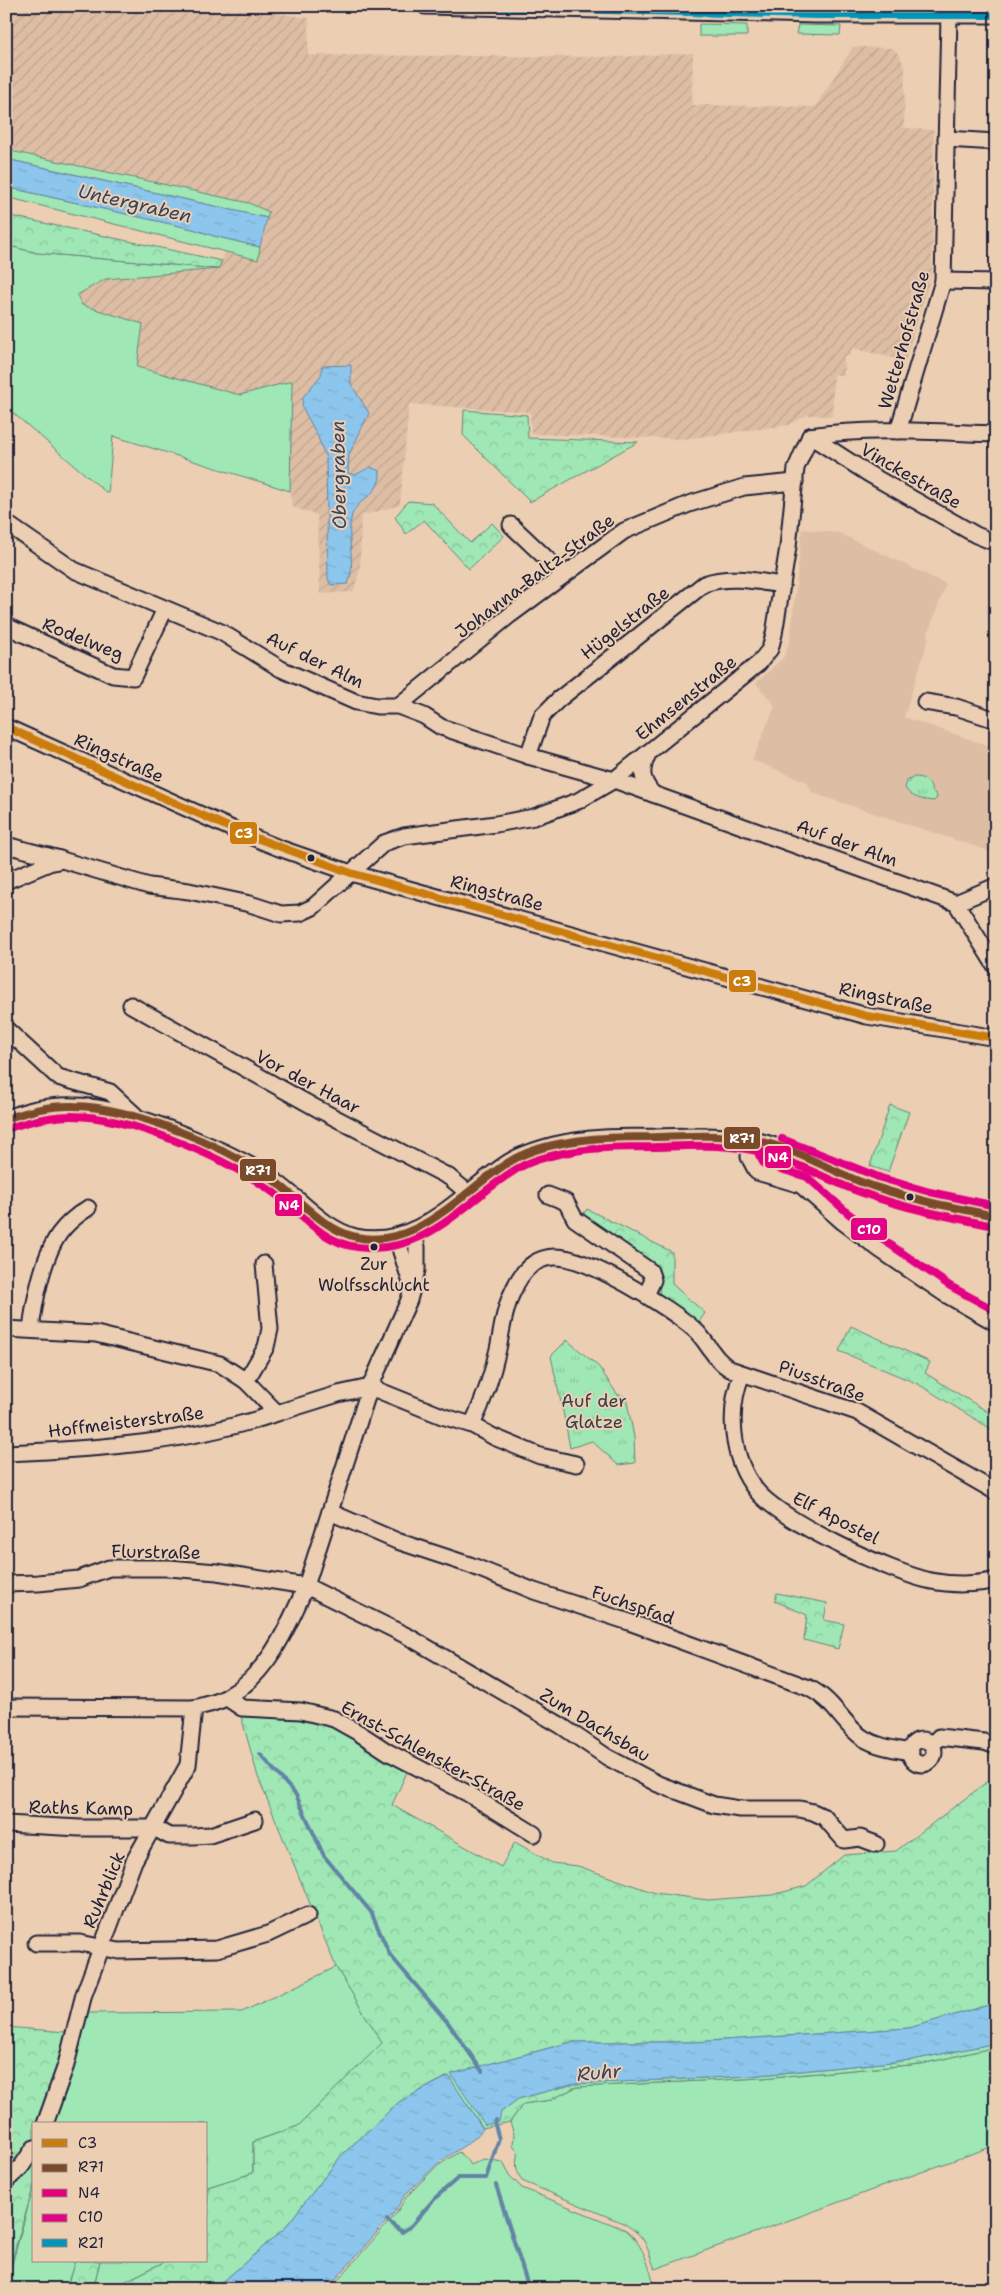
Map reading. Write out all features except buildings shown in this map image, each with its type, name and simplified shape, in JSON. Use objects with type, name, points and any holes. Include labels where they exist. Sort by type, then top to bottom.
[{"type":"street","points":[[425,6],[996,16]]},
{"type":"street","name":"Wetterhofstraße","points":[[898,430],[943,281],[949,16]]},
{"type":"street","points":[[946,139],[996,142]]},
{"type":"street","points":[[943,281],[996,282]]},
{"type":"street","points":[[810,436],[844,431],[898,430],[996,434]]},
{"type":"street","name":"Ehmsenstraße","points":[[6,845],[149,886],[189,891],[250,904],[281,914],[300,912],[314,907],[384,843],[404,836],[534,817],[578,801],[614,780],[758,663],[770,649],[782,585],[796,468],[810,436]]},
{"type":"street","name":"Vinckestraße","points":[[810,436],[869,474],[976,535],[996,543]]},
{"type":"street","name":"Johanna-Baltz-Straße","points":[[398,706],[484,635],[624,531],[689,504],[744,487],[795,482]]},
{"type":"street","name":"Auf der Alm","points":[[6,523],[74,570],[221,632],[281,669],[356,702],[376,706],[398,706],[424,716],[441,727],[528,756],[614,780],[956,903]]},
{"type":"street","points":[[511,525],[564,575]]},
{"type":"street","name":"Hügelstraße","points":[[528,756],[542,716],[558,700],[704,584],[717,579],[732,578],[782,585]]},
{"type":"street","name":"Rodelweg","points":[[6,626],[112,675],[133,677],[165,609]]},
{"type":"street","points":[[925,702],[956,707],[996,720]]},
{"type":"street","name":"Ringstraße","points":[[6,727],[236,831],[351,873],[867,1016],[996,1038]]},
{"type":"street","points":[[649,752],[641,775],[645,785],[654,794]]},
{"type":"street","points":[[6,881],[49,863],[62,860]]},
{"type":"street","points":[[996,886],[956,903],[996,967]]},
{"type":"street","name":"Vor der Haar","points":[[131,1005],[318,1109],[449,1177],[468,1192]]},
{"type":"street","points":[[6,1029],[58,1077],[110,1092],[136,1116]]},
{"type":"street","points":[[6,1119],[38,1108],[71,1105],[104,1109],[136,1116],[243,1162],[274,1181],[322,1219],[344,1233],[364,1238],[396,1236],[413,1230],[441,1213],[511,1160],[530,1152],[569,1142],[600,1138],[676,1136],[750,1140],[784,1149],[889,1191],[996,1216]]},
{"type":"street","points":[[750,1140],[749,1156],[757,1172],[801,1185],[843,1222],[871,1243],[939,1290],[996,1323]]},
{"type":"street","points":[[548,1195],[566,1202],[575,1219],[650,1271],[653,1280],[646,1295]]},
{"type":"street","points":[[31,1330],[33,1309],[52,1248],[58,1235],[72,1219],[88,1208]]},
{"type":"street","points":[[6,1707],[194,1708],[227,1698],[251,1680],[271,1656],[293,1616],[306,1586],[370,1388],[398,1328],[417,1270],[413,1230]]},
{"type":"street","points":[[396,1236],[412,1286]]},
{"type":"street","name":"Piusstraße","points":[[472,1425],[488,1390],[508,1303],[517,1281],[527,1267],[543,1259],[560,1257],[604,1273],[646,1295],[693,1328],[720,1363],[742,1374],[793,1389],[857,1412],[996,1492]]},
{"type":"street","points":[[246,1381],[266,1347],[270,1330],[264,1264]]},
{"type":"street","points":[[6,1329],[96,1334],[220,1364],[246,1381],[277,1413]]},
{"type":"street","name":"Elf Apostel","points":[[742,1374],[733,1406],[735,1437],[749,1480],[756,1491],[773,1506],[828,1538],[916,1576],[932,1581],[955,1583],[976,1584],[995,1582]]},
{"type":"street","points":[[370,1388],[442,1416],[472,1425],[494,1437],[540,1456],[576,1464]]},
{"type":"street","name":"Hoffmeisterstraße","points":[[6,1453],[81,1450],[180,1438],[250,1422],[338,1394],[370,1388]]},
{"type":"street","name":"Fuchspfad","points":[[330,1512],[397,1541],[470,1565],[534,1590],[629,1622],[809,1688],[821,1694],[831,1703],[861,1737],[888,1749],[911,1752],[915,1761],[924,1763],[933,1756],[932,1745],[939,1737],[984,1742],[996,1746]]},
{"type":"street","name":"Flurstraße","points":[[6,1584],[79,1579],[109,1568],[169,1568],[217,1572],[306,1586]]},
{"type":"street","name":"Zum Dachsbau","points":[[306,1586],[417,1641],[560,1725],[607,1757],[658,1784],[714,1805],[740,1809],[800,1808],[824,1817],[844,1840],[860,1838],[876,1844]]},
{"type":"street","name":"Ernst-Schlensker-Straße","points":[[227,1698],[242,1708],[301,1711],[334,1719],[359,1732],[388,1752],[467,1793],[534,1834]]},
{"type":"street","name":"Ruhrblick","points":[[45,2122],[66,2065],[84,1994],[100,1947],[134,1861],[188,1765],[194,1708]]},
{"type":"street","name":"Raths Kamp","points":[[6,1824],[80,1828],[154,1828],[169,1836],[210,1835],[255,1820]]},
{"type":"street","points":[[36,1943],[80,1943],[119,1951],[217,1949],[268,1934],[308,1915]]},
{"type":"street","points":[[6,2181],[22,2167],[32,2151]]},
{"type":"shaded area","points":[[6,6],[232,6],[309,18],[308,55],[613,57],[693,53],[692,105],[815,107],[853,47],[893,48],[900,56],[905,69],[904,128],[934,130],[932,273],[905,361],[852,348],[850,356],[844,356],[844,376],[834,374],[832,416],[807,415],[789,425],[684,439],[531,434],[530,412],[409,404],[400,505],[361,516],[360,570],[353,592],[320,594],[317,515],[292,507],[290,491],[292,381],[240,395],[137,367],[143,324],[82,305],[77,295],[106,279],[218,269],[225,252],[258,260],[268,212],[249,203],[6,150]]},
{"type":"shaded area","points":[[802,529],[839,533],[946,584],[927,636],[929,637],[904,717],[996,748],[995,853],[812,793],[807,782],[752,760],[775,706],[756,683],[783,658],[790,641]]},
{"type":"green space","points":[[699,24],[747,25],[747,36],[699,36]]},
{"type":"green space","points":[[798,25],[841,26],[840,35],[796,34]]},
{"type":"green space","points":[[6,150],[249,203],[269,212],[267,218],[6,159]]},
{"type":"green space","points":[[6,187],[193,229],[260,247],[258,260],[6,197]]},
{"type":"green space","points":[[6,215],[222,261],[218,269],[37,253],[6,245]]},
{"type":"green space","points":[[6,245],[37,253],[218,269],[106,279],[77,295],[82,305],[143,324],[137,367],[240,395],[292,381],[290,491],[113,436],[108,494],[6,407]]},
{"type":"green space","points":[[464,410],[527,415],[528,438],[638,442],[530,502],[463,435]]},
{"type":"green space","points":[[408,501],[432,503],[470,543],[492,523],[504,536],[469,569],[424,520],[406,534],[395,517]]},
{"type":"green space","points":[[914,777],[928,782],[932,791],[936,794],[937,798],[934,801],[918,798],[905,788],[907,781]]},
{"type":"green space","points":[[890,1105],[909,1112],[888,1172],[870,1166]]},
{"type":"green space","points":[[587,1209],[672,1252],[672,1284],[705,1313],[699,1322],[659,1293],[660,1275],[653,1263],[582,1216]]},
{"type":"green space","points":[[851,1326],[930,1362],[925,1373],[996,1417],[996,1432],[918,1384],[839,1351]]},
{"type":"green space","name":"Auf der Glatze","points":[[567,1340],[599,1367],[617,1394],[626,1397],[634,1437],[635,1463],[618,1465],[592,1441],[570,1448],[551,1356]]},
{"type":"green space","points":[[777,1593],[827,1603],[824,1620],[844,1624],[838,1649],[804,1640],[807,1615],[775,1601]]},
{"type":"green space","points":[[241,1716],[301,1718],[329,1725],[407,1772],[392,1805],[501,1867],[515,1842],[552,1863],[578,1866],[655,1893],[708,1900],[772,1895],[806,1886],[844,1855],[896,1851],[996,1775],[996,2003],[909,2028],[694,2042],[571,2042],[452,2074],[501,2112],[518,2099],[574,2084],[750,2076],[912,2060],[996,2043],[996,2047],[921,2064],[762,2078],[576,2087],[551,2100],[523,2104],[510,2122],[483,2128],[448,2076],[399,2102],[341,2156],[284,2229],[226,2279],[208,2289],[110,2289],[164,2262],[208,2262],[208,2187],[253,2173],[253,2142],[298,2126],[382,2043],[336,1967],[258,1777]]},
{"type":"green space","points":[[336,1967],[383,2043],[298,2126],[253,2142],[253,2173],[208,2187],[208,2122],[53,2122],[86,2013],[242,2012]]},
{"type":"green space","points":[[6,2027],[78,2033],[53,2122],[32,2122],[32,2192],[6,2280]]},
{"type":"green space","points":[[996,2047],[996,2145],[655,2269],[645,2242],[631,2228],[522,2181],[517,2170],[518,2152],[513,2146],[514,2134],[510,2122],[523,2104],[551,2100],[576,2087],[762,2078],[921,2064]]},
{"type":"green space","points":[[459,2152],[471,2165],[484,2159],[503,2162],[509,2175],[522,2188],[626,2230],[642,2249],[655,2289],[330,2289],[395,2215],[407,2196],[436,2167]]},
{"type":"green space","points":[[32,2192],[32,2262],[75,2262],[66,2289],[7,2289],[6,2286]]},
{"type":"green space","points":[[75,2262],[100,2262],[93,2289],[66,2289]]},
{"type":"green space","points":[[100,2262],[164,2262],[110,2289],[93,2289]]},
{"type":"water","name":"Untergraben","points":[[6,159],[267,218],[260,247],[193,229],[6,187]]},
{"type":"water","name":"Obergraben","points":[[351,365],[351,384],[369,413],[349,455],[348,473],[355,475],[370,467],[380,471],[377,486],[359,504],[352,515],[350,523],[351,567],[348,584],[331,585],[328,579],[326,458],[317,435],[302,407],[303,397],[321,375],[322,366]]},
{"type":"water","name":"Ruhr","points":[[996,2003],[996,2043],[912,2060],[750,2076],[574,2084],[518,2099],[501,2112],[499,2122],[485,2125],[451,2074],[572,2042],[694,2042],[909,2028]]},
{"type":"water","points":[[449,2076],[483,2129],[475,2138],[436,2165],[405,2195],[393,2214],[327,2289],[208,2289],[226,2279],[284,2229],[341,2156],[399,2102]]},
{"type":"waterway","points":[[260,1754],[296,1795],[324,1856],[371,1912],[390,1955],[449,2024],[482,2071]]},
{"type":"waterway","points":[[387,2220],[402,2232],[411,2226],[435,2198],[458,2178],[486,2178],[499,2139],[495,2125],[496,2120]]},
{"type":"waterway","points":[[496,2185],[529,2289]]},
{"type":"transit line","name":"R21","points":[[436,6],[816,15],[996,15]]},
{"type":"transit line","name":"C3","points":[[6,727],[237,831],[351,873],[867,1016],[996,1038]]},
{"type":"transit line","name":"R71","points":[[6,1119],[40,1109],[56,1106],[74,1106],[98,1108],[150,1121],[230,1154],[283,1187],[322,1221],[333,1228],[356,1237],[378,1239],[399,1235],[419,1227],[456,1202],[491,1174],[528,1152],[570,1142],[615,1137],[709,1136],[749,1139],[775,1145],[877,1188],[927,1202],[996,1216]]},
{"type":"transit line","name":"N4","points":[[9,1128],[40,1119],[72,1116],[121,1123],[149,1131],[177,1141],[231,1166],[274,1193],[322,1233],[333,1240],[357,1247],[381,1248],[403,1243],[424,1235],[521,1166],[556,1155],[581,1150],[623,1147],[708,1146],[748,1149],[787,1160],[876,1198],[926,1212],[994,1226]]},
{"type":"transit line","name":"C10","points":[[782,1139],[881,1178],[930,1192],[996,1206]]},
{"type":"transit line","name":"C10","points":[[760,1141],[759,1155],[764,1164],[807,1177],[849,1214],[885,1241],[950,1286],[996,1311]]},
{"type":"place","name":"Zur Wolfsschlucht","points":[[374,1247]]}]
